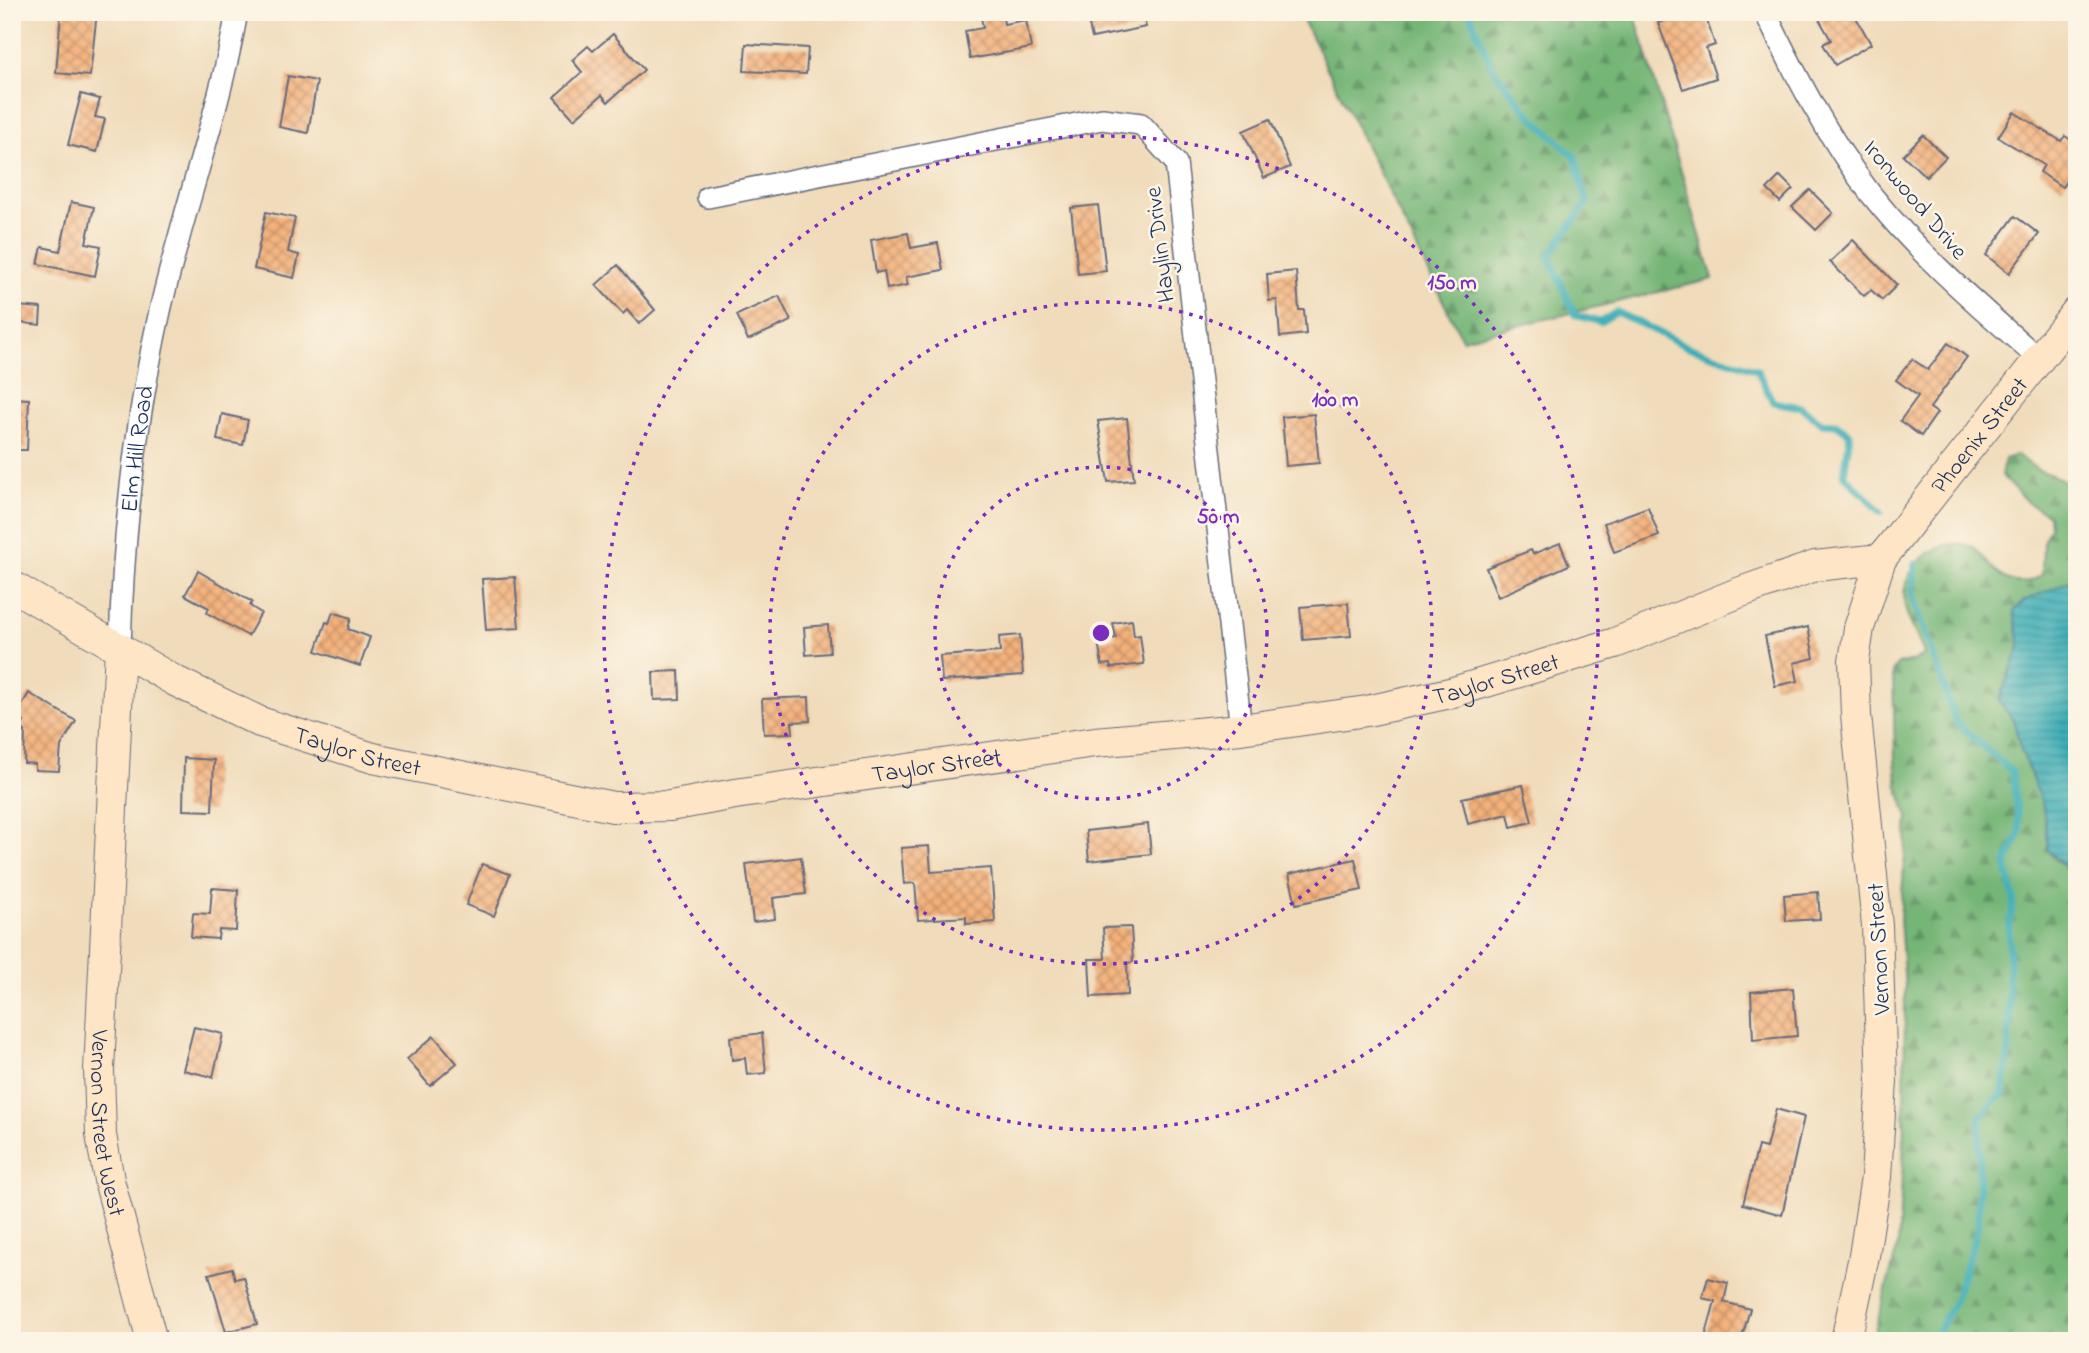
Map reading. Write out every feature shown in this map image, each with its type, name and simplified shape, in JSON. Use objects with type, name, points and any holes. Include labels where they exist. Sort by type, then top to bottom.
[{"type":"street","name":"Elm Hill Road","points":[[110,899],[128,500],[138,415],[161,308],[215,117],[237,12]]},
{"type":"street","name":"Ironwood Drive","points":[[1765,12],[1836,143],[1870,193],[1950,281],[2038,358]]},
{"type":"street","name":"Haylin Drive","points":[[708,197],[1102,119],[1141,124],[1176,163],[1241,729]]},
{"type":"street","name":"Phoenix Street","points":[[1881,559],[2038,358],[2075,316]]},
{"type":"street","name":"Taylor Street","points":[[12,586],[175,681],[260,722],[373,758],[613,807],[670,806],[749,792],[1096,742],[1241,729],[1367,711],[1450,693],[1615,643],[1738,593],[1815,566],[1881,559]]},
{"type":"street","name":"Vernon Street","points":[[1846,1341],[1864,1256],[1876,1177],[1882,1081],[1878,926],[1856,715],[1854,661],[1859,628],[1881,559]]},
{"type":"street","name":"Vernon Street West","points":[[110,899],[99,1070],[102,1135],[109,1180],[152,1341]]},
{"type":"green space","points":[[1299,12],[1634,12],[1713,279],[1462,339]]},
{"type":"green space","points":[[2017,455],[2038,470],[2062,479],[2077,494],[2077,578],[2024,601],[2014,611],[2020,647],[1999,700],[2014,722],[2020,747],[2043,806],[2048,850],[2055,860],[2068,868],[2077,861],[2077,1341],[1872,1341],[1898,1245],[1904,1145],[1905,988],[1900,919],[1908,817],[1898,787],[1895,761],[1893,671],[1898,664],[1914,661],[1924,654],[1906,612],[1904,597],[1910,573],[1918,563],[1927,554],[1950,545],[1974,547],[1996,571],[2012,581],[2030,581],[2042,575],[2043,542],[2050,527],[2049,515],[2028,503],[2001,475],[2005,459]]},
{"type":"water","points":[[2077,578],[2077,861],[2067,868],[2048,850],[2043,806],[2020,747],[2014,722],[1999,700],[2020,647],[2014,611],[2024,601]]},
{"type":"building","points":[[61,12],[97,12],[90,76],[56,73]]},
{"type":"building","points":[[980,12],[1002,12],[1004,24],[1026,20],[1031,48],[970,59],[965,31],[983,28]]},
{"type":"building","points":[[1086,12],[1142,12],[1146,27],[1092,38]]},
{"type":"building","points":[[1691,12],[1704,12],[1715,45],[1706,48],[1716,78],[1683,89],[1658,23]]},
{"type":"building","points":[[1815,12],[1853,12],[1871,44],[1835,65],[1823,44],[1831,40]]},
{"type":"building","points":[[613,34],[644,70],[608,102],[602,95],[574,119],[554,97],[582,72],[572,60],[588,46],[593,51]]},
{"type":"building","points":[[746,44],[808,48],[806,74],[744,71]]},
{"type":"building","points":[[288,76],[317,81],[308,133],[279,127]]},
{"type":"building","points":[[81,94],[100,99],[95,117],[105,119],[97,152],[68,145]]},
{"type":"building","points":[[2014,112],[2061,141],[2065,136],[2077,144],[2077,166],[2062,187],[2040,172],[2044,165],[1998,137]]},
{"type":"building","points":[[1270,119],[1290,167],[1264,178],[1243,131]]},
{"type":"building","points":[[1923,135],[1946,157],[1926,177],[1903,155]]},
{"type":"building","points":[[1780,176],[1793,189],[1780,202],[1767,189]]},
{"type":"building","points":[[1810,190],[1833,213],[1816,230],[1792,207]]},
{"type":"building","points":[[71,202],[94,207],[86,243],[101,246],[95,276],[38,264],[42,247],[60,251]]},
{"type":"building","points":[[1098,205],[1106,271],[1078,274],[1071,208]]},
{"type":"building","points":[[266,212],[295,218],[288,252],[299,255],[294,278],[254,269]]},
{"type":"building","points":[[2015,216],[2039,234],[2009,273],[1986,255]]},
{"type":"building","points":[[908,233],[911,248],[938,243],[943,270],[906,277],[908,285],[887,289],[884,271],[876,273],[871,240]]},
{"type":"building","points":[[1853,240],[1897,285],[1882,300],[1871,290],[1864,296],[1830,262]]},
{"type":"building","points":[[618,265],[655,310],[639,324],[627,310],[623,314],[596,285]]},
{"type":"building","points":[[1296,271],[1299,310],[1304,310],[1306,334],[1280,337],[1277,300],[1269,301],[1267,274]]},
{"type":"building","points":[[779,296],[791,321],[748,340],[737,315]]},
{"type":"building","points":[[17,306],[41,308],[40,325],[15,322]]},
{"type":"building","points":[[1948,343],[1967,357],[1930,408],[1937,413],[1921,436],[1900,421],[1918,396],[1896,380],[1912,359],[1928,370]]},
{"type":"building","points":[[12,398],[29,399],[27,450],[12,450]]},
{"type":"building","points":[[222,414],[248,420],[243,445],[217,440]]},
{"type":"building","points":[[1314,414],[1319,463],[1286,466],[1282,417]]},
{"type":"building","points":[[1127,418],[1134,480],[1108,482],[1098,421]]},
{"type":"building","points":[[1648,507],[1659,536],[1614,552],[1604,523]]},
{"type":"building","points":[[1560,543],[1569,565],[1498,597],[1486,568],[1531,550],[1533,554]]},
{"type":"building","points":[[198,571],[252,602],[250,606],[261,613],[248,636],[207,613],[209,608],[185,595]]},
{"type":"building","points":[[515,577],[519,628],[486,630],[482,579]]},
{"type":"building","points":[[1348,603],[1351,636],[1303,640],[1300,607]]},
{"type":"building","points":[[333,612],[351,618],[348,629],[370,637],[360,666],[316,651],[326,622],[329,623]]},
{"type":"building","points":[[1132,620],[1134,636],[1140,635],[1144,664],[1111,668],[1110,664],[1102,665],[1098,641],[1116,638],[1113,623]]},
{"type":"building","points":[[828,625],[830,653],[806,655],[804,627]]},
{"type":"building","points":[[1808,627],[1814,658],[1794,663],[1798,681],[1775,686],[1765,636]]},
{"type":"building","points":[[1020,635],[1023,675],[942,681],[940,656],[1000,652],[999,637]]},
{"type":"building","points":[[679,671],[680,699],[654,700],[653,672]]},
{"type":"building","points":[[29,693],[76,721],[61,746],[59,771],[35,770],[35,764],[24,763],[25,731],[21,728],[24,722],[15,717]]},
{"type":"building","points":[[809,697],[810,721],[792,722],[793,733],[764,734],[762,699]]},
{"type":"building","points":[[184,758],[214,760],[212,811],[183,810]]},
{"type":"building","points":[[1523,785],[1532,822],[1511,827],[1508,814],[1468,824],[1462,798]]},
{"type":"building","points":[[1148,824],[1151,854],[1089,861],[1086,831]]},
{"type":"building","points":[[929,846],[931,872],[991,868],[995,922],[966,924],[966,917],[918,920],[915,883],[904,884],[901,848]]},
{"type":"building","points":[[801,857],[806,894],[773,898],[775,919],[753,922],[746,864]]},
{"type":"building","points":[[1355,859],[1362,890],[1296,904],[1289,874]]},
{"type":"building","points":[[482,864],[510,874],[494,916],[466,905]]},
{"type":"building","points":[[212,888],[238,890],[236,931],[219,930],[218,939],[191,937],[193,913],[210,914]]},
{"type":"building","points":[[1818,892],[1820,919],[1786,921],[1784,895]]},
{"type":"building","points":[[1131,927],[1133,962],[1127,963],[1128,995],[1091,997],[1089,959],[1105,959],[1103,928]]},
{"type":"building","points":[[1793,988],[1797,1036],[1753,1040],[1751,992]]},
{"type":"building","points":[[194,1027],[223,1034],[213,1077],[183,1070]]},
{"type":"building","points":[[762,1033],[766,1073],[747,1075],[745,1058],[732,1060],[730,1037]]},
{"type":"building","points":[[434,1036],[457,1063],[430,1086],[407,1059]]},
{"type":"building","points":[[1776,1109],[1804,1117],[1782,1215],[1743,1204],[1758,1146],[1766,1148]]},
{"type":"building","points":[[232,1268],[235,1279],[244,1277],[257,1324],[226,1332],[209,1274]]},
{"type":"building","points":[[1708,1278],[1728,1283],[1724,1302],[1750,1309],[1741,1341],[1705,1338],[1715,1301],[1702,1298]]},
{"type":"waterway","points":[[1469,12],[1493,69],[1530,115],[1575,157],[1587,203],[1549,256],[1575,315],[1600,322],[1617,312],[1688,347],[1757,370],[1773,402],[1801,407],[1821,423],[1836,424],[1850,434],[1844,475],[1881,512]]},
{"type":"waterway","points":[[1915,564],[1913,596],[1956,722],[2012,772],[2020,832],[2006,864],[2014,898],[2009,929],[2009,1050],[2003,1093],[1980,1116],[1978,1228],[1955,1299],[1933,1341]]}]
